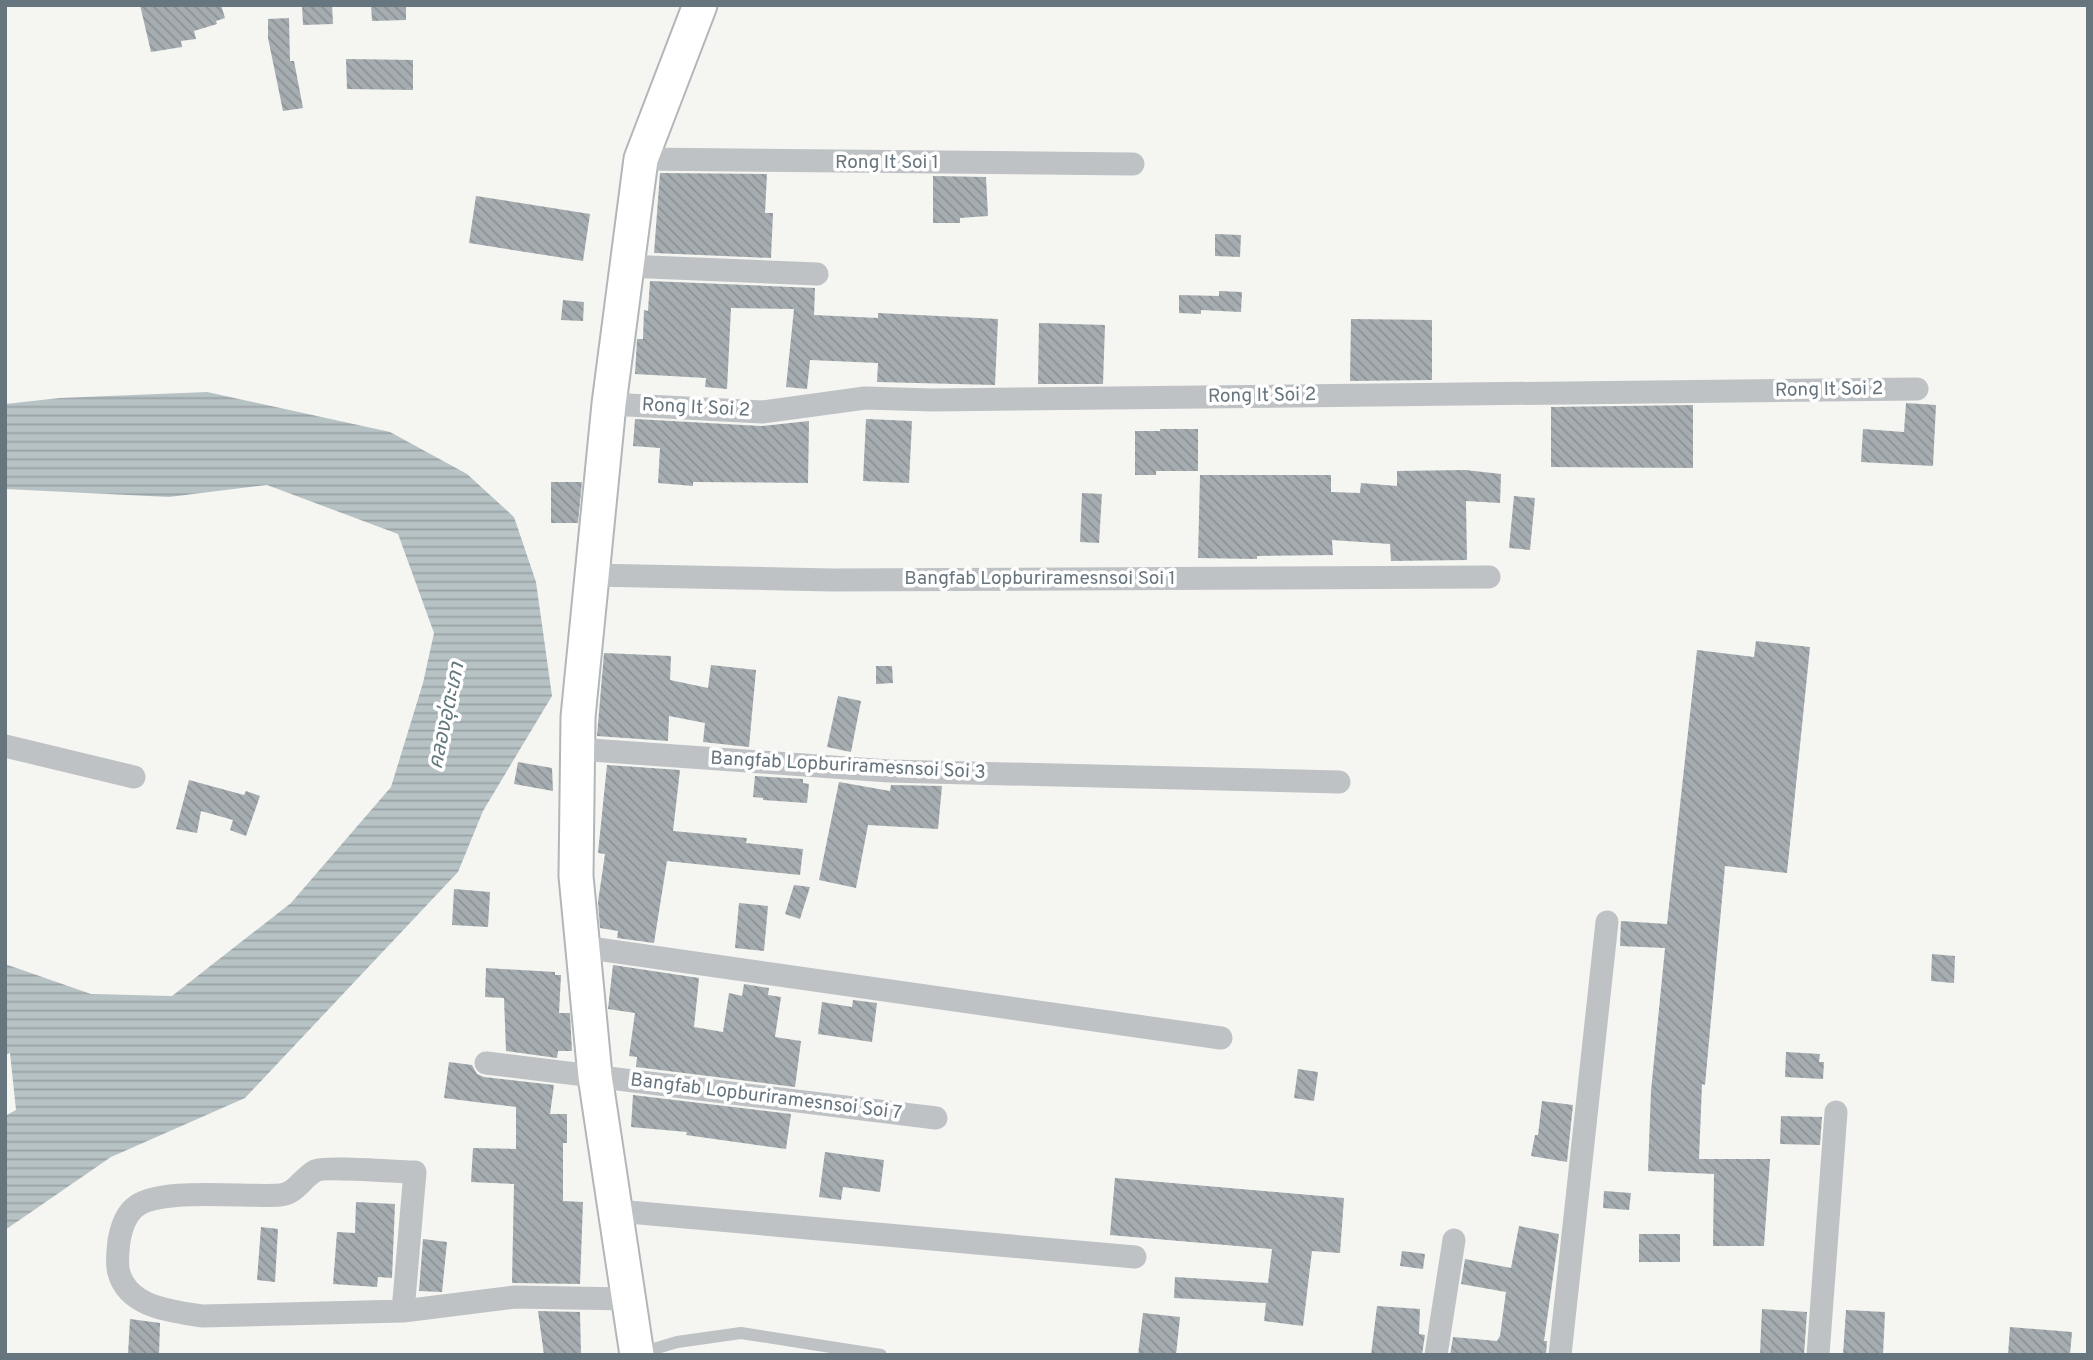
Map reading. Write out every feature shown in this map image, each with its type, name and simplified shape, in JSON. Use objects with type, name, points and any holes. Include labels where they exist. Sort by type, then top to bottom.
[{"type":"street","points":[[637,1354],[595,1076],[576,876],[577,749],[591,575],[609,404],[641,159],[700,5]]},
{"type":"street","name":"Rong It Soi 1","points":[[641,159],[1133,164]]},
{"type":"street","points":[[625,266],[817,274]]},
{"type":"street","name":"Rong It Soi 2","points":[[609,404],[762,412],[865,398],[974,400],[1917,389]]},
{"type":"street","name":"Bangfab Lopburiramesnsoi Soi 1","points":[[591,575],[832,580],[1489,577]]},
{"type":"street","points":[[5,746],[134,777]]},
{"type":"street","name":"Bangfab Lopburiramesnsoi Soi 3","points":[[577,749],[889,771],[1339,782]]},
{"type":"street","points":[[1560,1355],[1607,922]]},
{"type":"street","points":[[583,947],[1222,1038]]},
{"type":"street","name":"Bangfab Lopburiramesnsoi Soi 7","points":[[485,1063],[936,1118]]},
{"type":"street","points":[[1818,1355],[1836,1112]]},
{"type":"street","points":[[403,1311],[415,1172],[316,1170],[284,1195],[172,1196],[146,1200],[134,1207],[124,1221],[120,1236],[118,1269],[124,1287],[137,1299],[176,1312],[202,1316],[281,1316],[403,1311],[514,1297],[628,1299]]},
{"type":"street","points":[[617,1211],[1135,1257]]},
{"type":"street","points":[[1436,1355],[1454,1240]]},
{"type":"lane","points":[[637,1354],[677,1342],[741,1333],[881,1355]]},
{"type":"water","name":"คลองอุ่ตะเภา","points":[[207,392],[390,432],[467,474],[514,517],[536,582],[552,696],[483,811],[458,872],[245,1098],[111,1157],[5,1230],[5,1116],[16,1110],[10,1053],[5,1055],[5,964],[91,994],[172,996],[291,903],[391,787],[423,683],[434,633],[398,534],[267,485],[169,497],[5,489],[5,404],[60,398]]},
{"type":"building","points":[[140,5],[221,5],[225,18],[216,21],[217,24],[194,31],[196,39],[181,41],[182,47],[151,52]]},
{"type":"building","points":[[302,5],[332,5],[333,24],[303,25]]},
{"type":"building","points":[[371,5],[406,5],[406,20],[372,21]]},
{"type":"building","points":[[289,18],[290,61],[294,61],[303,108],[283,111],[268,38],[268,19]]},
{"type":"building","points":[[346,59],[413,60],[413,90],[347,89]]},
{"type":"building","points":[[660,173],[767,174],[765,213],[773,213],[771,258],[654,253]]},
{"type":"building","points":[[933,176],[986,177],[988,216],[960,218],[960,223],[933,223]]},
{"type":"building","points":[[476,196],[590,214],[583,261],[469,243]]},
{"type":"building","points":[[1215,234],[1241,235],[1240,257],[1215,256]]},
{"type":"building","points":[[650,281],[815,288],[814,315],[878,318],[878,313],[998,319],[995,385],[877,382],[878,363],[810,360],[807,389],[786,387],[794,309],[731,308],[727,389],[705,387],[706,378],[635,374],[637,339],[643,339],[644,310],[648,311]]},
{"type":"building","points":[[1219,291],[1242,292],[1241,312],[1201,310],[1201,314],[1179,313],[1179,295],[1219,296]]},
{"type":"building","points":[[563,300],[584,302],[583,321],[561,320]]},
{"type":"building","points":[[1351,319],[1432,320],[1432,380],[1350,381]]},
{"type":"building","points":[[1039,323],[1105,325],[1103,384],[1038,384]]},
{"type":"building","points":[[1906,403],[1936,405],[1933,466],[1861,462],[1863,429],[1904,432]]},
{"type":"building","points":[[1693,405],[1693,468],[1551,467],[1551,407]]},
{"type":"building","points":[[635,419],[761,426],[809,421],[808,483],[693,482],[693,486],[658,483],[660,448],[633,446]]},
{"type":"building","points":[[866,419],[912,421],[909,483],[863,481]]},
{"type":"building","points":[[1198,429],[1198,471],[1156,471],[1156,475],[1135,475],[1135,431]]},
{"type":"building","points":[[1465,470],[1501,474],[1500,503],[1466,501],[1467,560],[1391,561],[1390,544],[1332,540],[1333,555],[1257,556],[1257,559],[1198,558],[1200,475],[1331,475],[1331,492],[1360,493],[1361,483],[1397,486],[1397,471]]},
{"type":"building","points":[[551,482],[582,482],[578,523],[551,523]]},
{"type":"building","points":[[1082,493],[1102,494],[1099,543],[1080,542]]},
{"type":"building","points":[[1514,496],[1535,498],[1530,550],[1509,548]]},
{"type":"building","points":[[1756,641],[1810,647],[1787,873],[1725,866],[1705,1085],[1702,1084],[1699,1159],[1770,1159],[1764,1246],[1713,1246],[1714,1174],[1648,1171],[1651,1091],[1665,948],[1620,946],[1621,921],[1667,924],[1697,650],[1754,657]]},
{"type":"building","points":[[604,653],[671,656],[670,680],[708,688],[711,665],[756,670],[749,747],[703,742],[705,723],[669,716],[668,741],[597,736]]},
{"type":"building","points":[[876,666],[892,666],[893,683],[876,684]]},
{"type":"building","points":[[838,696],[861,701],[851,752],[827,747]]},
{"type":"building","points":[[518,762],[552,768],[553,791],[514,784]]},
{"type":"building","points":[[607,765],[680,770],[673,831],[747,838],[746,843],[803,849],[800,875],[667,861],[654,943],[617,938],[618,931],[600,928],[598,902],[605,854],[598,853]]},
{"type":"building","points":[[755,776],[803,779],[803,783],[809,784],[807,803],[753,797]]},
{"type":"building","points":[[189,780],[244,795],[246,791],[260,796],[246,836],[230,830],[233,820],[201,811],[197,833],[176,829]]},
{"type":"building","points":[[839,782],[890,791],[891,785],[942,786],[938,829],[868,825],[856,888],[819,880]]},
{"type":"building","points":[[794,885],[810,887],[800,919],[785,914]]},
{"type":"building","points":[[454,889],[490,892],[488,927],[452,925]]},
{"type":"building","points":[[739,903],[768,906],[764,951],[735,948]]},
{"type":"building","points":[[1932,954],[1955,956],[1954,983],[1931,981]]},
{"type":"building","points":[[613,965],[699,978],[694,1027],[723,1032],[729,993],[742,996],[744,984],[769,988],[768,995],[781,997],[775,1037],[801,1041],[795,1087],[636,1067],[637,1057],[629,1056],[635,1013],[608,1009]]},
{"type":"building","points":[[486,968],[555,972],[555,975],[561,975],[559,1013],[570,1013],[572,1051],[558,1051],[557,1058],[506,1051],[504,998],[485,997]]},
{"type":"building","points":[[853,1000],[877,1003],[872,1042],[818,1034],[822,1002],[852,1007]]},
{"type":"building","points":[[1786,1052],[1820,1054],[1819,1062],[1824,1062],[1823,1079],[1785,1077]]},
{"type":"building","points":[[449,1062],[472,1065],[477,1074],[484,1077],[554,1085],[550,1114],[567,1114],[567,1143],[563,1143],[563,1201],[583,1202],[580,1284],[512,1283],[514,1184],[471,1182],[473,1148],[516,1149],[516,1107],[444,1098]]},
{"type":"building","points":[[1298,1069],[1318,1072],[1314,1101],[1294,1098]]},
{"type":"building","points":[[633,1095],[791,1114],[786,1149],[686,1135],[687,1132],[631,1127]]},
{"type":"building","points":[[1542,1101],[1573,1105],[1567,1162],[1531,1156],[1535,1135],[1538,1135]]},
{"type":"building","points":[[1781,1116],[1822,1117],[1820,1145],[1780,1144]]},
{"type":"building","points":[[825,1152],[884,1160],[880,1192],[843,1187],[841,1200],[819,1197]]},
{"type":"building","points":[[1115,1178],[1344,1198],[1340,1253],[1312,1251],[1303,1326],[1264,1321],[1266,1303],[1174,1298],[1175,1277],[1268,1283],[1272,1249],[1110,1235]]},
{"type":"building","points":[[1604,1191],[1631,1193],[1629,1210],[1603,1208]]},
{"type":"building","points":[[356,1202],[395,1204],[392,1278],[378,1277],[377,1287],[333,1284],[337,1232],[355,1233]]},
{"type":"building","points":[[1519,1226],[1559,1234],[1544,1341],[1547,1341],[1546,1355],[1450,1355],[1453,1337],[1497,1341],[1500,1336],[1506,1292],[1461,1284],[1465,1259],[1511,1268]]},
{"type":"building","points":[[261,1227],[278,1229],[275,1282],[257,1280]]},
{"type":"building","points":[[1639,1234],[1680,1234],[1680,1262],[1639,1262]]},
{"type":"building","points":[[423,1239],[447,1242],[442,1292],[419,1291]]},
{"type":"building","points":[[1402,1251],[1425,1254],[1423,1269],[1400,1266]]},
{"type":"building","points":[[1377,1306],[1420,1309],[1419,1334],[1425,1335],[1422,1355],[1371,1355]]},
{"type":"building","points":[[1762,1309],[1807,1312],[1804,1355],[1760,1355]]},
{"type":"building","points":[[1846,1310],[1885,1312],[1883,1355],[1843,1355]]},
{"type":"building","points":[[538,1311],[580,1312],[581,1355],[544,1355]]},
{"type":"building","points":[[1143,1313],[1180,1317],[1176,1355],[1138,1355]]},
{"type":"building","points":[[130,1319],[160,1323],[159,1355],[128,1355]]},
{"type":"building","points":[[2010,1327],[2072,1332],[2070,1355],[2008,1355]]}]
